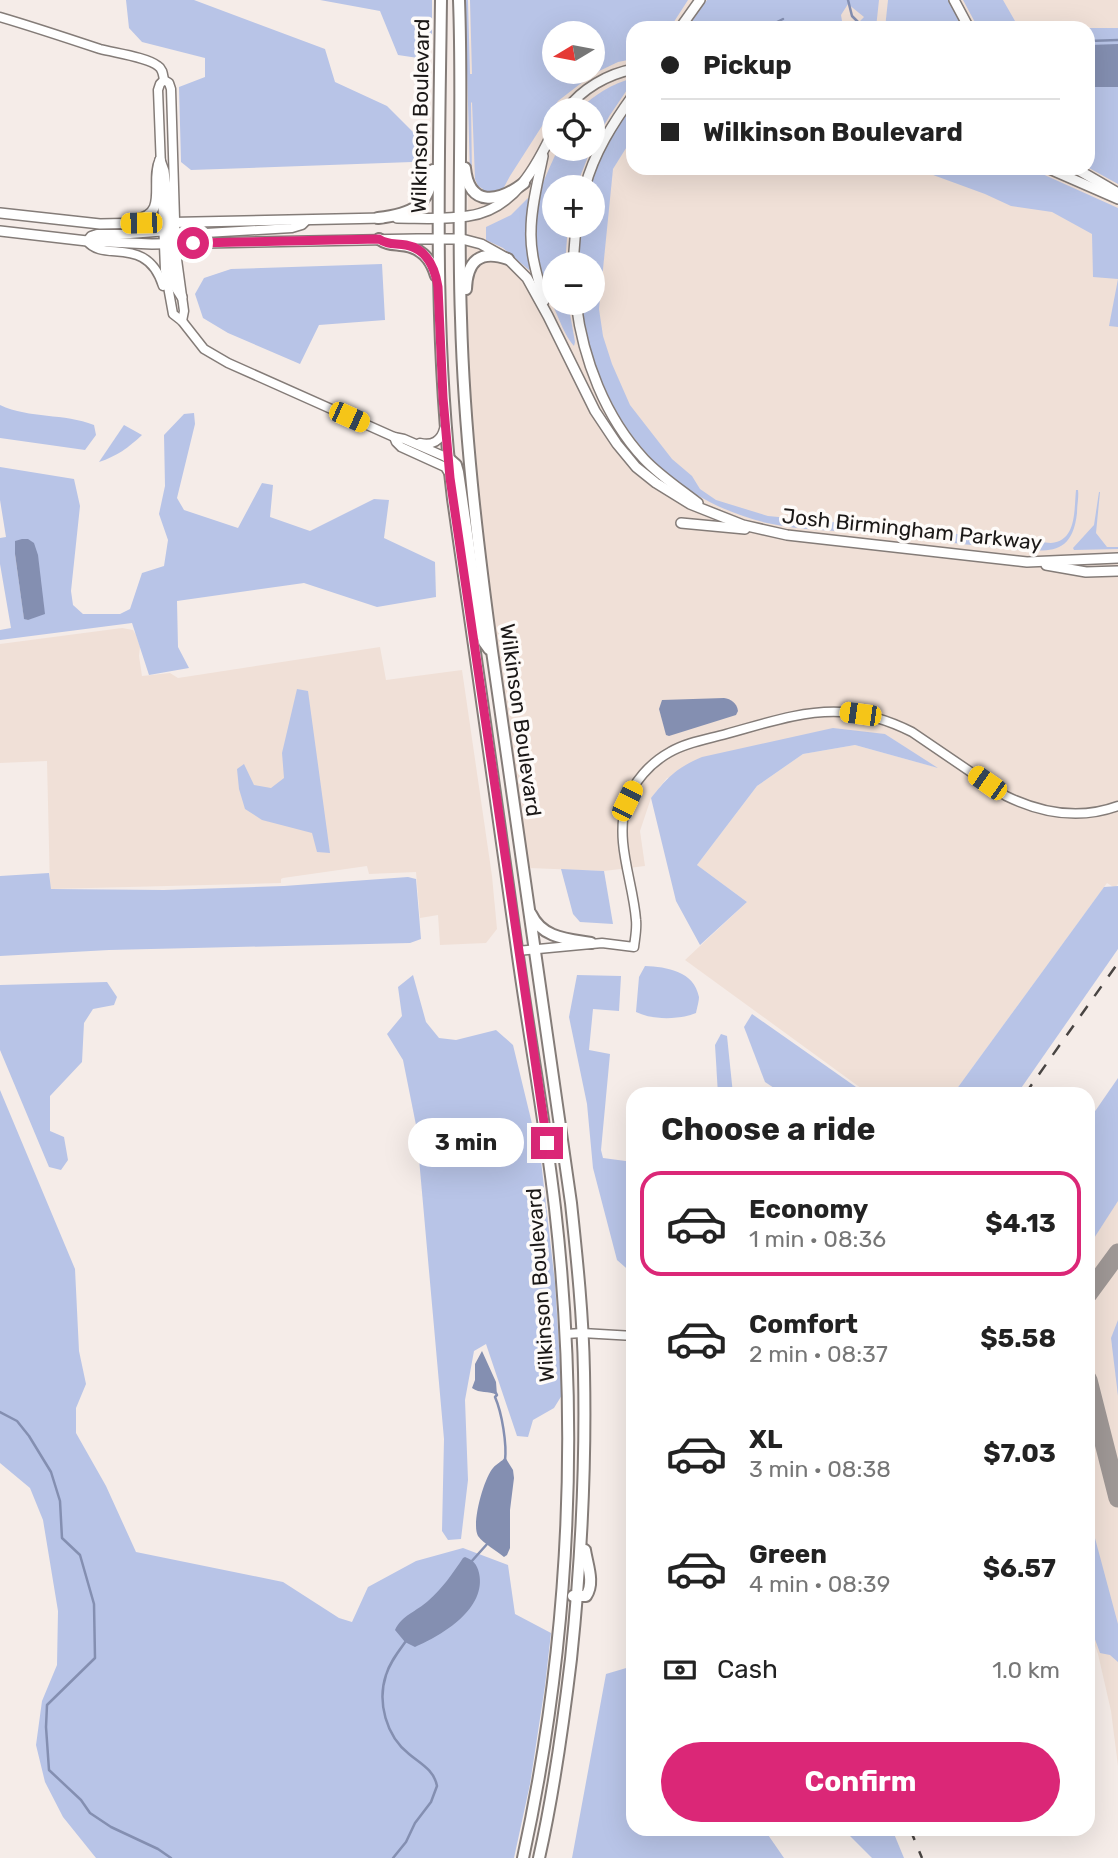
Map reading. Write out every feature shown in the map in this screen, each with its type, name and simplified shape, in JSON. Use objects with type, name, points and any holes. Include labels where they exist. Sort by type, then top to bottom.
[{"type":"main road","name":"Wilkinson Boulevard","points":[[441,0],[438,287],[448,458],[555,1209],[566,1334],[569,1436],[563,1596],[553,1695],[523,1858]]},
{"type":"main road","name":"Wilkinson Boulevard","points":[[459,0],[459,239],[470,469],[492,651],[571,1203],[584,1370],[582,1534],[590,1579],[590,1589],[586,1595],[578,1597]]},
{"type":"main road","points":[[685,21],[699,0]]},
{"type":"main road","points":[[954,0],[965,21]]},
{"type":"main road","points":[[578,98],[588,88],[606,78],[626,72]]},
{"type":"main road","points":[[590,175],[609,131],[626,106]]},
{"type":"main road","points":[[460,140],[468,184],[478,195],[485,198],[495,197],[523,183]]},
{"type":"main road","points":[[378,218],[407,212],[424,200],[430,189],[435,150],[439,141]]},
{"type":"main road","points":[[0,231],[87,240],[307,219],[475,215],[508,199],[523,183],[542,154]]},
{"type":"main road","points":[[125,224],[129,220],[145,218],[154,209],[160,160]]},
{"type":"main road","points":[[160,160],[164,171],[175,286],[181,297]]},
{"type":"main road","points":[[542,161],[530,233],[536,273],[548,316]]},
{"type":"main road","points":[[1063,175],[1118,199]]},
{"type":"main road","points":[[1087,175],[1118,193]]},
{"type":"main road","points":[[0,213],[86,223],[125,224],[170,233],[459,239],[481,244],[508,258],[527,278],[548,316]]},
{"type":"main road","points":[[379,239],[389,244],[408,245],[421,252],[432,265],[438,287]]},
{"type":"main road","points":[[461,319],[465,310],[467,277],[472,264],[486,256],[508,258]]},
{"type":"main road","name":"Josh Birmingham Parkway","points":[[578,315],[591,368],[612,416],[644,459],[664,478],[707,510]]},
{"type":"main road","name":"Josh Birmingham Parkway","points":[[548,316],[595,411],[617,444],[636,467],[690,504],[728,520],[787,535],[1027,562],[1118,558]]},
{"type":"main road","points":[[448,458],[456,465],[458,472],[482,635],[492,651]]},
{"type":"main road","points":[[681,523],[758,529]]},
{"type":"main road","points":[[1027,562],[1086,572],[1118,571]]},
{"type":"main road","points":[[528,907],[534,920],[549,934],[591,943]]},
{"type":"main road","points":[[539,1858],[563,1730],[578,1597],[563,1596]]},
{"type":"street","points":[[0,17],[153,63],[162,69],[164,80],[169,83],[171,89],[170,233],[166,283],[173,314],[182,321],[200,345],[217,358],[394,437],[448,458]]},
{"type":"street","points":[[160,160],[159,90],[164,80]]},
{"type":"street","points":[[87,240],[97,248],[128,252],[145,259],[159,276],[165,296],[171,304]]},
{"type":"street","points":[[181,297],[184,311],[182,321]]},
{"type":"street","points":[[404,440],[433,443],[443,433],[445,422]]},
{"type":"street","points":[[394,437],[401,447],[444,467],[450,478]]},
{"type":"street","points":[[517,951],[591,943],[634,947],[636,922],[623,837],[623,818],[636,782],[652,765],[671,751],[812,713],[852,713],[897,724],[1006,796],[1044,811],[1084,813],[1118,806]]},
{"type":"street","points":[[566,1334],[626,1336]]},
{"type":"shaded area","points":[[126,0],[194,0],[325,49],[335,82],[387,106],[415,134],[420,153],[412,162],[191,170],[181,162],[179,87],[205,77],[205,58],[142,42],[129,28]]},
{"type":"shaded area","points":[[320,0],[432,0],[432,45],[418,58],[398,55],[380,11]]},
{"type":"shaded area","points":[[465,0],[468,0],[472,74],[470,0],[688,0],[674,21],[626,21],[626,60],[606,68],[606,21],[542,21],[542,84],[580,84],[562,98],[542,98],[542,126],[500,191],[482,193],[483,189],[475,179],[471,103],[472,176],[479,189],[477,190],[470,174]]},
{"type":"shaded area","points":[[470,0],[1118,0],[1118,884],[1115,888],[1107,883],[958,1087],[859,1087],[685,960],[747,902],[697,865],[757,786],[803,754],[855,745],[935,767],[885,734],[667,778],[651,798],[640,831],[645,866],[604,871],[529,868],[474,491],[466,357]]},
{"type":"shaded area","points":[[707,0],[879,0],[877,21],[860,21],[864,17],[848,4],[841,15],[842,21],[692,21]]},
{"type":"shaded area","points":[[888,0],[948,0],[959,21],[886,21]]},
{"type":"shaded area","points":[[963,0],[1003,0],[1015,21],[974,21]]},
{"type":"shaded area","points":[[1095,28],[1118,28],[1118,184],[1095,171]]},
{"type":"shaded area","points":[[1118,44],[1118,87],[1095,87],[1095,45]]},
{"type":"shaded area","points":[[626,80],[626,91],[605,124],[605,98],[592,98]]},
{"type":"shaded area","points":[[626,114],[626,148],[613,169],[605,252],[579,252],[580,238],[605,238],[605,175],[594,175],[600,161],[605,161],[605,150]]},
{"type":"shaded area","points":[[553,161],[586,161],[581,175],[547,175]]},
{"type":"shaded area","points":[[933,175],[1045,175],[1118,208],[1118,279],[1093,277],[1092,234],[1052,212],[1011,206]]},
{"type":"shaded area","points":[[542,186],[542,238],[567,238],[566,252],[542,252],[542,279],[534,234]]},
{"type":"shaded area","points":[[528,198],[529,270],[503,248],[486,240],[486,227],[511,215]]},
{"type":"shaded area","points":[[382,264],[385,320],[319,325],[300,364],[228,333],[203,318],[195,294],[204,278],[231,269]]},
{"type":"shaded area","points":[[1118,279],[1118,327],[1109,326]]},
{"type":"shaded area","points":[[557,315],[570,315],[574,346],[568,338]]},
{"type":"shaded area","points":[[583,315],[600,315],[612,364],[630,405],[672,459],[692,476],[700,489],[716,500],[768,516],[1051,543],[1066,537],[1070,530],[1078,490],[1074,528],[1063,545],[1055,549],[1035,551],[780,526],[728,510],[693,492],[663,470],[638,443],[618,413],[601,379]]},
{"type":"shaded area","points":[[0,405],[23,412],[83,421],[94,425],[96,435],[85,450],[0,438]]},
{"type":"shaded area","points":[[194,413],[195,424],[177,498],[184,510],[238,528],[262,483],[273,485],[270,517],[310,531],[374,499],[389,500],[384,538],[435,562],[436,597],[377,607],[304,583],[177,601],[178,647],[189,668],[149,675],[132,623],[0,640],[0,630],[11,628],[0,564],[0,538],[6,537],[0,500],[0,467],[74,479],[80,506],[71,591],[73,605],[83,614],[120,614],[130,609],[142,573],[164,566],[168,540],[159,514],[165,486],[164,435],[184,414]],"holes":[[[16,541],[28,620],[24,618],[15,554]]]},
{"type":"shaded area","points":[[124,425],[142,435],[122,451],[99,462]]},
{"type":"shaded area","points":[[1099,492],[1096,533],[1107,547],[1118,549],[1074,550],[1094,525]]},
{"type":"shaded area","points":[[22,539],[34,543],[38,555],[45,614],[28,620],[24,619],[15,554],[15,541]]},
{"type":"shaded area","points":[[122,628],[133,630],[136,635],[140,647],[142,676],[170,673],[178,678],[380,647],[386,680],[462,670],[492,876],[497,929],[486,943],[440,945],[438,915],[420,918],[416,872],[369,874],[367,866],[283,878],[281,883],[50,889],[47,761],[0,763],[0,644]]},
{"type":"shaded area","points":[[297,689],[308,691],[330,853],[317,852],[312,833],[262,820],[245,809],[239,789],[237,769],[244,764],[254,785],[271,788],[284,778],[282,753]]},
{"type":"shaded area","points":[[724,698],[735,704],[738,711],[736,715],[666,735],[659,709],[662,700]]},
{"type":"shaded area","points":[[833,728],[885,734],[938,768],[855,745],[803,754],[757,786],[697,865],[747,902],[700,945],[676,901],[651,798],[673,774],[702,757]]},
{"type":"shaded area","points":[[561,869],[604,871],[613,924],[580,922],[573,914]]},
{"type":"shaded area","points":[[49,873],[51,889],[164,890],[284,886],[408,877],[416,879],[421,939],[410,943],[109,950],[0,956],[0,876]]},
{"type":"shaded area","points":[[1118,886],[1118,949],[1022,1087],[958,1087],[1104,887]]},
{"type":"shaded area","points":[[645,966],[670,969],[692,981],[699,997],[696,1013],[666,1018],[650,1017],[636,1012],[639,977]]},
{"type":"shaded area","points":[[413,975],[426,1022],[439,1038],[456,1040],[496,1030],[513,1045],[541,1161],[555,1283],[562,1395],[554,1408],[533,1420],[528,1437],[517,1436],[486,1344],[474,1351],[465,1400],[468,1480],[461,1539],[448,1540],[442,1531],[444,1439],[416,1125],[403,1060],[387,1034],[402,1016],[398,987]]},
{"type":"shaded area","points":[[577,975],[621,976],[619,1011],[593,1009],[589,1050],[610,1054],[601,1150],[603,1158],[626,1161],[626,1268],[617,1260],[593,1168],[587,1104],[569,1017]]},
{"type":"shaded area","points":[[107,982],[117,997],[114,1005],[93,1009],[84,1023],[82,1062],[50,1096],[50,1131],[64,1137],[68,1160],[61,1170],[49,1167],[0,1050],[0,985]]},
{"type":"shaded area","points":[[752,1014],[856,1087],[772,1087],[765,1082],[744,1027]]},
{"type":"shaded area","points":[[721,1034],[727,1036],[732,1087],[718,1087],[715,1045]]},
{"type":"shaded area","points":[[1118,1078],[1118,1201],[1095,1237],[1095,1111]]},
{"type":"shaded area","points":[[1118,1083],[1118,1766],[1111,1711],[1095,1646],[1095,1112]]},
{"type":"shaded area","points":[[0,1090],[75,1269],[79,1351],[86,1384],[76,1408],[76,1433],[106,1486],[136,1552],[283,1582],[339,1618],[352,1622],[368,1587],[416,1561],[463,1548],[508,1565],[515,1614],[551,1633],[530,1784],[514,1858],[96,1858],[63,1817],[45,1782],[36,1745],[42,1701],[57,1665],[58,1611],[43,1520],[30,1488],[0,1463]]},
{"type":"shaded area","points":[[1118,1320],[1118,1396],[1111,1338]]},
{"type":"shaded area","points":[[482,1351],[496,1382],[497,1395],[472,1388],[475,1364]]},
{"type":"shaded area","points":[[505,1457],[513,1470],[514,1478],[510,1510],[510,1548],[504,1557],[478,1536],[476,1522],[489,1473]]},
{"type":"shaded area","points":[[1095,1538],[1118,1624],[1118,1662],[1110,1655],[1100,1653],[1095,1639]]},
{"type":"shaded area","points":[[465,1557],[474,1563],[479,1573],[480,1586],[470,1609],[450,1628],[426,1642],[415,1647],[405,1642],[395,1630],[398,1625],[433,1596]]},
{"type":"shaded area","points":[[626,1668],[626,1836],[769,1836],[784,1858],[572,1858],[606,1674]]},
{"type":"shaded area","points":[[850,1836],[895,1836],[904,1858],[872,1858]]},
{"type":"waterway","points":[[848,0],[852,16],[857,21]]},
{"type":"waterway","points":[[779,21],[783,19]]},
{"type":"waterway","points":[[1095,41],[1118,40]]},
{"type":"waterway","points":[[496,1393],[505,1437],[505,1461]]},
{"type":"waterway","points":[[0,1412],[17,1421],[51,1472],[60,1501],[62,1538],[80,1555],[94,1604],[95,1658],[47,1705],[49,1770],[81,1800],[90,1813],[171,1858]]},
{"type":"waterway","points":[[471,1562],[488,1543]]},
{"type":"waterway","points":[[393,1858],[431,1802],[437,1786],[430,1771],[394,1738],[383,1707],[386,1675],[406,1641]]},
{"type":"taxiway","points":[[1095,1284],[1118,1253]]},
{"type":"taxiway","points":[[1095,1408],[1118,1498]]},
{"type":"railway","points":[[1030,1087],[1118,963]]},
{"type":"railway","points":[[913,1836],[922,1858]]},
{"type":"route","points":[[193,243],[379,239],[389,244],[408,245],[417,249],[429,260],[435,271],[450,478],[547,1143]]}]
